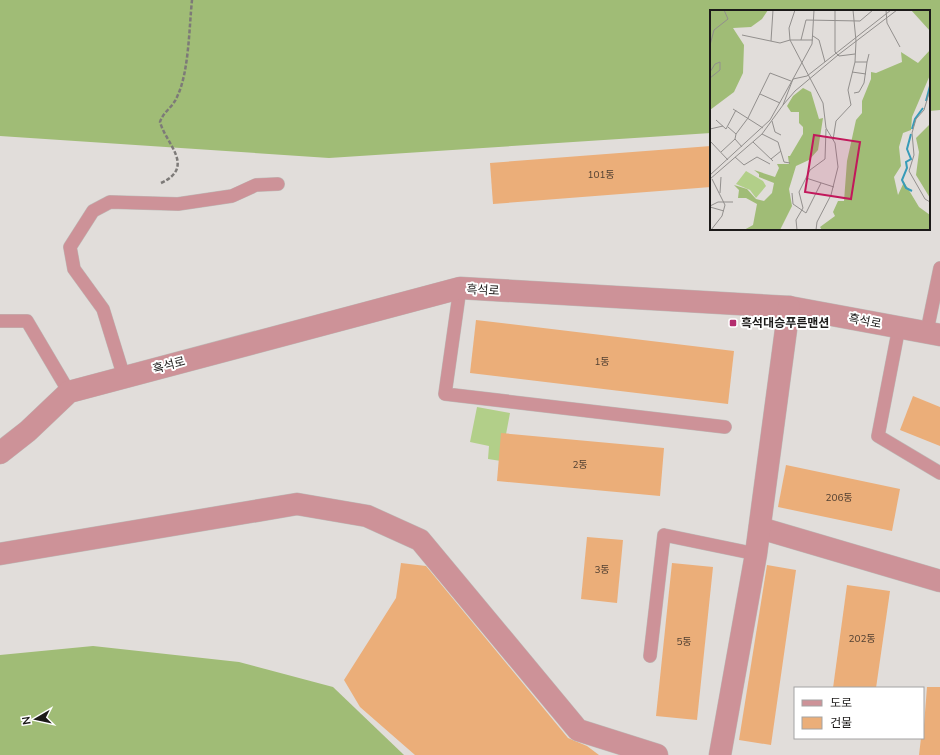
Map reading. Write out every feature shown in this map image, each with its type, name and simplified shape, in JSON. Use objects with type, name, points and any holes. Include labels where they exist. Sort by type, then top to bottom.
[{"type":"street","name":"흑석로","points":[[0,454],[28,431],[69,392],[460,288],[789,307],[934,333]]},
{"type":"street","points":[[720,755],[756,554],[789,307]]},
{"type":"street","points":[[0,431],[28,431]]},
{"type":"street","points":[[0,554],[297,504],[366,516],[420,540],[578,730],[657,755]]},
{"type":"street","points":[[760,528],[940,581]]},
{"type":"lane","points":[[124,377],[103,309],[74,269],[70,247],[93,211],[110,202],[178,204],[232,196],[256,185],[278,184]]},
{"type":"lane","points":[[934,333],[940,268]]},
{"type":"lane","points":[[460,288],[445,394],[725,427]]},
{"type":"lane","points":[[0,321],[27,321],[69,392]]},
{"type":"lane","points":[[899,327],[878,436],[940,473]]},
{"type":"lane","points":[[650,656],[664,535],[756,554]]},
{"type":"path","points":[[154,185],[172,178],[176,172],[175,151],[160,122],[162,117],[177,99],[183,80],[192,0]]},
{"type":"green space","points":[[0,0],[940,0],[940,110],[930,111],[930,10],[710,10],[710,133],[329,158],[0,136]]},
{"type":"green space","points":[[477,407],[510,413],[501,461],[488,459],[489,446],[470,442]]},
{"type":"green space","points":[[93,646],[239,662],[333,687],[404,755],[0,755],[0,655]]},
{"type":"building","points":[[710,146],[710,187],[493,204],[490,163]]},
{"type":"building","points":[[476,320],[734,351],[728,404],[470,373]]},
{"type":"building","points":[[913,396],[940,407],[940,446],[900,430]]},
{"type":"building","points":[[501,433],[664,448],[660,496],[497,481]]},
{"type":"building","points":[[786,465],[900,489],[892,531],[778,507]]},
{"type":"building","points":[[587,537],[623,540],[617,603],[581,599]]},
{"type":"building","points":[[401,563],[426,566],[568,738],[587,746],[599,755],[415,755],[360,707],[344,680],[396,598]]},
{"type":"building","points":[[672,563],[713,567],[697,720],[656,716]]},
{"type":"building","points":[[767,565],[796,570],[771,745],[739,740]]},
{"type":"building","points":[[847,585],[890,591],[876,687],[833,687]]},
{"type":"building","points":[[927,687],[940,687],[940,755],[919,755],[921,739],[924,739]]},
{"type":"place","name":"흑석대승푸른맨션","points":[[733,323]]}]
